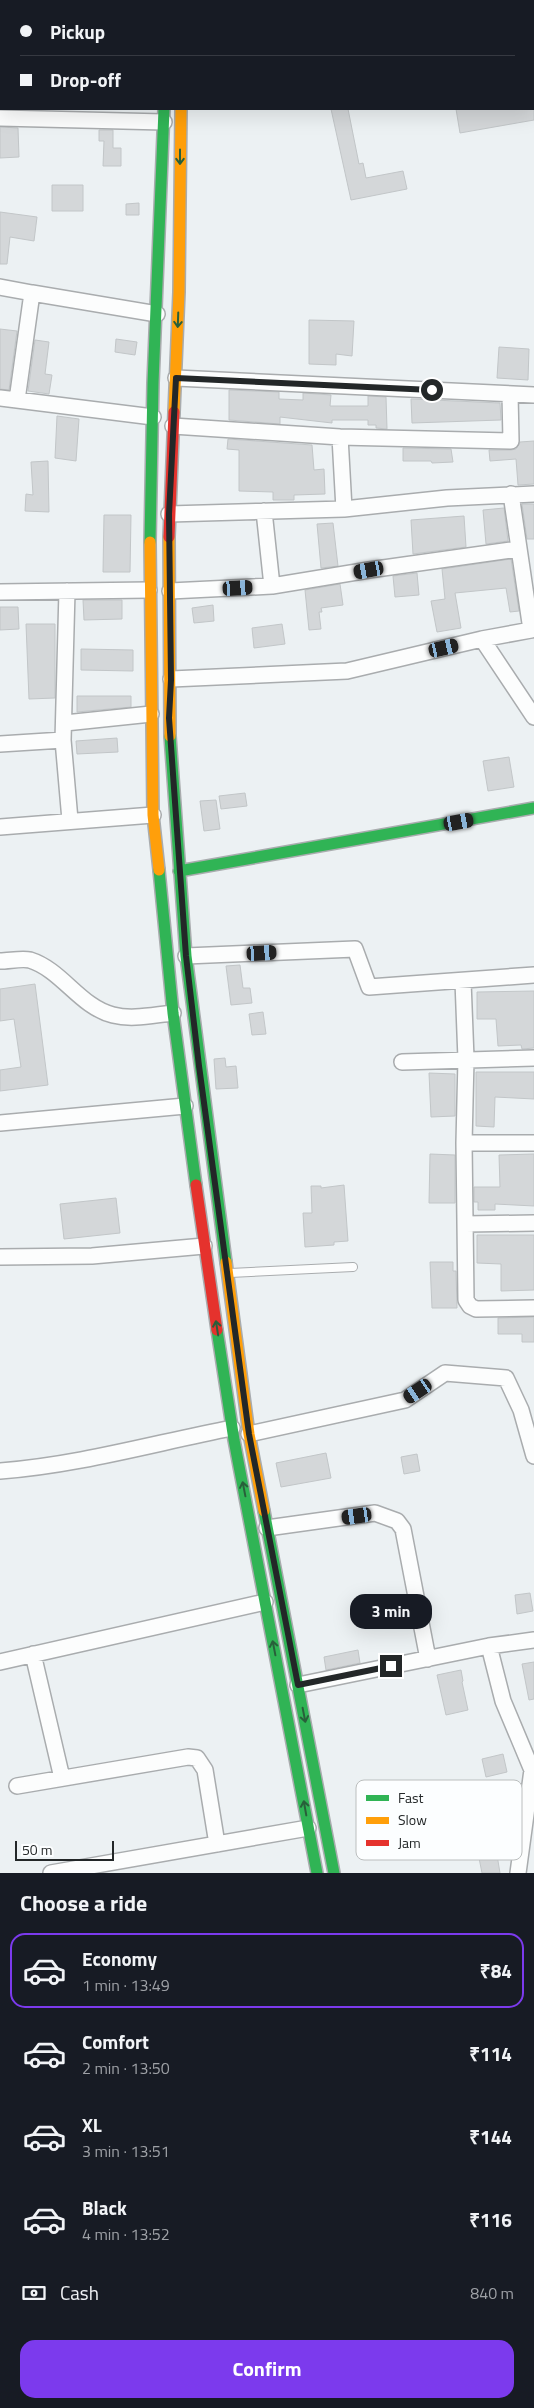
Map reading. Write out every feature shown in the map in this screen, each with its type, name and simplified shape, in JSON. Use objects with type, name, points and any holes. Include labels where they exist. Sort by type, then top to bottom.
[{"type":"main road","points":[[181,110],[176,378],[169,514],[171,680],[169,727],[186,956],[249,1434],[334,1873]]},
{"type":"main road","points":[[164,115],[149,590],[153,815],[173,1013],[204,1246],[232,1428],[316,1873]]},
{"type":"main road","points":[[179,871],[534,808]]},
{"type":"street","points":[[0,118],[164,115]]},
{"type":"street","points":[[0,287],[157,314]]},
{"type":"street","points":[[17,400],[32,293]]},
{"type":"street","points":[[176,378],[534,395]]},
{"type":"street","points":[[174,426],[340,437],[511,441],[510,394]]},
{"type":"street","points":[[0,398],[153,417]]},
{"type":"street","points":[[340,437],[344,509]]},
{"type":"street","points":[[171,680],[346,671],[482,639],[533,630],[518,549],[511,494]]},
{"type":"street","points":[[169,514],[344,509],[447,498],[534,494]]},
{"type":"street","points":[[264,511],[272,586]]},
{"type":"street","points":[[170,591],[272,586],[518,549]]},
{"type":"street","points":[[0,592],[149,590]]},
{"type":"street","points":[[67,591],[65,723],[63,740],[70,820]]},
{"type":"street","points":[[482,639],[534,717]]},
{"type":"street","points":[[65,723],[152,714]]},
{"type":"street","points":[[0,744],[63,740]]},
{"type":"street","points":[[0,827],[70,820],[153,815]]},
{"type":"street","points":[[186,956],[355,949],[369,986],[534,975]]},
{"type":"street","points":[[0,961],[28,960],[42,965],[99,1010],[113,1015],[132,1018],[173,1013]]},
{"type":"street","points":[[463,981],[466,1059],[464,1143],[466,1300],[470,1306],[476,1309],[534,1308]]},
{"type":"street","points":[[402,1062],[534,1058]]},
{"type":"street","points":[[0,1123],[186,1106]]},
{"type":"street","points":[[464,1143],[534,1143]]},
{"type":"street","points":[[466,1224],[534,1223]]},
{"type":"street","points":[[0,1257],[92,1256],[204,1246]]},
{"type":"street","points":[[249,1434],[404,1400],[445,1373],[506,1378],[521,1410],[534,1456]]},
{"type":"street","points":[[0,1471],[40,1468],[69,1463],[232,1428]]},
{"type":"street","points":[[267,1528],[375,1513],[396,1521],[403,1529],[428,1658]]},
{"type":"street","points":[[0,1662],[265,1602]]},
{"type":"street","points":[[298,1685],[489,1646],[534,1640]]},
{"type":"street","points":[[489,1646],[502,1701],[532,1770],[522,1844]]},
{"type":"street","points":[[33,1654],[62,1778]]},
{"type":"street","points":[[17,1786],[188,1757],[197,1758],[205,1770],[217,1844]]},
{"type":"street","points":[[51,1873],[308,1828]]},
{"type":"street","points":[[518,1873],[520,1860]]},
{"type":"lane","points":[[227,1273],[353,1267]]},
{"type":"building","points":[[331,110],[348,110],[359,164],[363,163],[366,178],[403,171],[407,189],[351,200]]},
{"type":"building","points":[[456,110],[534,110],[534,120],[460,133]]},
{"type":"building","points":[[0,127],[18,128],[19,157],[0,158]]},
{"type":"building","points":[[99,130],[113,130],[113,148],[121,148],[121,166],[103,166],[104,141],[99,141]]},
{"type":"building","points":[[52,185],[83,185],[83,211],[52,211]]},
{"type":"building","points":[[139,203],[139,215],[126,215],[126,204]]},
{"type":"building","points":[[0,212],[37,217],[34,241],[10,237],[7,264],[0,264]]},
{"type":"building","points":[[309,320],[354,321],[352,356],[336,354],[336,365],[309,364]]},
{"type":"building","points":[[0,329],[17,331],[9,390],[0,389]]},
{"type":"building","points":[[116,339],[137,342],[135,355],[115,352]]},
{"type":"building","points":[[35,340],[49,342],[45,374],[52,375],[49,394],[28,391]]},
{"type":"building","points":[[499,347],[529,349],[528,380],[497,378]]},
{"type":"building","points":[[229,390],[279,392],[279,399],[303,400],[303,393],[331,395],[330,406],[368,406],[368,396],[386,397],[387,429],[376,428],[376,425],[368,425],[368,420],[332,420],[332,423],[280,417],[280,424],[229,420]]},
{"type":"building","points":[[411,399],[500,403],[501,420],[412,423]]},
{"type":"building","points":[[57,416],[79,419],[76,461],[55,458]]},
{"type":"building","points":[[228,439],[312,445],[314,470],[324,469],[325,494],[294,495],[294,500],[273,500],[273,492],[239,491],[239,450],[227,449]]},
{"type":"building","points":[[534,441],[534,484],[518,485],[516,459],[490,461],[489,450],[516,449],[520,442]]},
{"type":"building","points":[[403,448],[451,449],[453,462],[403,461]]},
{"type":"building","points":[[48,461],[49,512],[25,511],[26,494],[33,495],[31,462]]},
{"type":"building","points":[[522,504],[534,504],[534,539],[527,539]]},
{"type":"building","points":[[504,508],[508,541],[486,544],[483,510]]},
{"type":"building","points":[[104,515],[131,515],[130,572],[103,572]]},
{"type":"building","points":[[464,516],[466,547],[413,554],[411,520]]},
{"type":"building","points":[[333,523],[338,566],[321,568],[317,524]]},
{"type":"building","points":[[511,559],[519,611],[510,612],[506,588],[455,593],[461,628],[437,632],[431,601],[445,599],[442,569]]},
{"type":"building","points":[[417,573],[419,595],[395,597],[393,576]]},
{"type":"building","points":[[340,584],[343,605],[321,608],[322,612],[319,612],[321,629],[309,630],[305,590]]},
{"type":"building","points":[[83,600],[122,600],[122,619],[84,620]]},
{"type":"building","points":[[213,605],[214,621],[194,623],[192,608]]},
{"type":"building","points":[[0,607],[18,607],[19,629],[0,630]]},
{"type":"building","points":[[26,624],[55,624],[55,698],[29,699]]},
{"type":"building","points":[[282,624],[285,644],[254,648],[252,628]]},
{"type":"building","points":[[81,649],[133,650],[133,671],[81,670]]},
{"type":"building","points":[[77,696],[131,696],[131,707],[77,712]]},
{"type":"building","points":[[117,738],[118,752],[77,754],[76,741]]},
{"type":"building","points":[[509,757],[514,787],[488,791],[483,761]]},
{"type":"building","points":[[245,793],[247,806],[221,809],[219,796]]},
{"type":"building","points":[[216,800],[220,829],[204,831],[200,801]]},
{"type":"building","points":[[240,965],[243,988],[250,988],[252,1003],[231,1005],[226,966]]},
{"type":"building","points":[[35,984],[48,1085],[0,1091],[0,1070],[21,1067],[14,1019],[0,1021],[0,989]]},
{"type":"building","points":[[534,991],[534,1048],[522,1049],[521,1045],[498,1046],[496,1019],[477,1019],[477,992]]},
{"type":"building","points":[[263,1012],[266,1034],[252,1035],[249,1014]]},
{"type":"building","points":[[225,1058],[226,1067],[236,1066],[238,1088],[216,1089],[214,1059]]},
{"type":"building","points":[[476,1072],[534,1072],[534,1099],[495,1097],[494,1127],[476,1126]]},
{"type":"building","points":[[429,1073],[455,1074],[455,1116],[431,1117]]},
{"type":"building","points":[[430,1154],[455,1155],[455,1203],[429,1203]]},
{"type":"building","points":[[534,1154],[534,1206],[495,1204],[495,1210],[478,1210],[478,1202],[474,1202],[474,1187],[500,1187],[499,1155]]},
{"type":"building","points":[[344,1185],[348,1241],[334,1242],[334,1245],[305,1247],[303,1213],[312,1213],[311,1186],[321,1186],[321,1188]]},
{"type":"building","points":[[116,1198],[120,1233],[64,1239],[60,1204]]},
{"type":"building","points":[[477,1235],[534,1235],[534,1290],[501,1291],[501,1264],[477,1263]]},
{"type":"building","points":[[430,1262],[453,1262],[453,1271],[456,1271],[457,1308],[432,1308]]},
{"type":"building","points":[[534,1317],[534,1342],[522,1342],[522,1334],[498,1334],[498,1318]]},
{"type":"building","points":[[326,1453],[331,1478],[281,1487],[276,1463]]},
{"type":"building","points":[[417,1454],[420,1471],[404,1474],[401,1457]]},
{"type":"building","points":[[530,1593],[533,1611],[517,1614],[515,1595]]},
{"type":"building","points":[[358,1650],[360,1663],[326,1670],[324,1657]]},
{"type":"building","points":[[534,1662],[534,1699],[529,1700],[522,1664]]},
{"type":"building","points":[[461,1670],[468,1710],[446,1715],[437,1675]]},
{"type":"building","points":[[503,1754],[507,1772],[486,1777],[482,1759]]},
{"type":"building","points":[[479,1860],[498,1860],[500,1873],[482,1873]]},
{"type":"traffic: fast","points":[[150,542],[153,383],[164,110]]},
{"type":"traffic: fast","points":[[170,736],[186,956],[226,1262]]},
{"type":"traffic: fast","points":[[179,871],[534,808]]},
{"type":"traffic: fast","points":[[159,870],[173,1013],[196,1185]]},
{"type":"traffic: fast","points":[[217,1330],[234,1440],[317,1873]]},
{"type":"traffic: fast","points":[[264,1511],[334,1873]]},
{"type":"traffic: slow","points":[[174,412],[179,292],[181,110]]},
{"type":"traffic: slow","points":[[169,537],[170,736]]},
{"type":"traffic: slow","points":[[150,542],[153,815],[159,870]]},
{"type":"traffic: slow","points":[[226,1262],[249,1434],[264,1511]]},
{"type":"traffic: jam","points":[[169,537],[174,412]]},
{"type":"traffic: jam","points":[[196,1185],[217,1330]]},
{"type":"route","points":[[391,1666],[298,1685],[249,1434],[186,956],[172,783],[169,718],[171,680],[169,514],[176,378],[432,390]]}]
